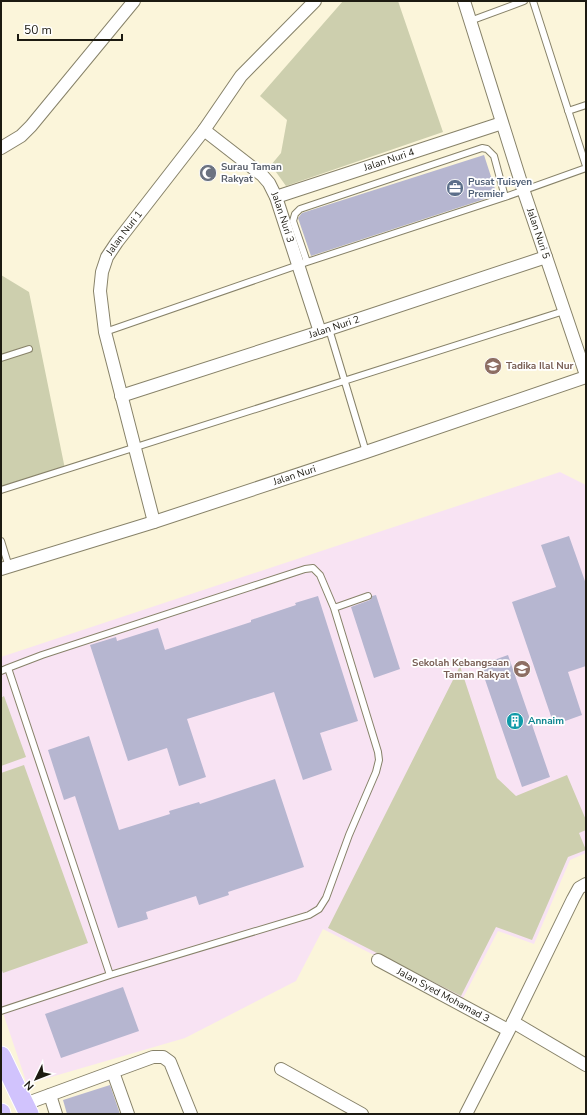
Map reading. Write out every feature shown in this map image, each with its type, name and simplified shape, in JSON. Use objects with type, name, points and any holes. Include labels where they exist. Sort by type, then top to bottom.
[{"type":"main road","points":[[1,1057],[25,1111]]},
{"type":"street","points":[[1,148],[21,136],[31,126],[134,1]]},
{"type":"street","name":"Jalan Nuri 1","points":[[154,522],[105,332],[100,291],[102,272],[107,257],[117,242],[204,130],[241,76],[316,1]]},
{"type":"street","name":"Jalan Nuri 5","points":[[464,1],[524,192],[586,376]]},
{"type":"street","name":"Jalan Nuri 4","points":[[276,197],[502,123]]},
{"type":"street","name":"Jalan Nuri 3","points":[[204,130],[262,175],[269,183],[276,197],[302,264],[324,331]]},
{"type":"street","name":"Jalan Nuri 2","points":[[121,396],[324,331],[546,257]]},
{"type":"street","name":"Jalan Nuri","points":[[5,568],[154,522],[366,452],[586,376]]},
{"type":"street","points":[[466,1114],[573,899],[579,888],[586,884]]},
{"type":"street","name":"Jalan Syed Mohamad 3","points":[[378,960],[586,1065]]},
{"type":"street","points":[[25,1111],[50,1095],[153,1057],[163,1057],[170,1062],[190,1114]]},
{"type":"street","points":[[282,1069],[362,1114]]},
{"type":"street","points":[[113,1072],[128,1114]]},
{"type":"street","points":[[50,1095],[56,1114]]},
{"type":"lane","points":[[470,21],[524,1]]},
{"type":"lane","points":[[105,332],[302,264],[524,192],[586,167],[533,1]]},
{"type":"lane","points":[[568,111],[586,105]]},
{"type":"lane","points":[[302,264],[294,221],[295,214],[300,210],[482,148],[487,149],[494,156],[505,197]]},
{"type":"lane","points":[[1,490],[135,449],[564,311]]},
{"type":"lane","points":[[324,331],[345,381],[366,452]]},
{"type":"lane","points":[[1,358],[29,348]]},
{"type":"lane","points":[[1,542],[5,568]]},
{"type":"lane","points":[[1,671],[42,655],[305,569],[313,568],[320,575],[334,608],[378,752],[379,760],[376,772],[349,835],[326,898],[319,909],[309,915],[110,975],[1,1011]]},
{"type":"lane","points":[[334,608],[368,596]]},
{"type":"lane","points":[[8,668],[110,975]]},
{"type":"shaded area","points":[[560,472],[586,485],[586,853],[570,860],[534,944],[498,931],[462,1000],[323,929],[296,981],[185,1038],[27,1084],[1,1007],[1,657]]},
{"type":"green space","points":[[343,1],[398,1],[443,132],[286,186],[271,165],[281,153],[287,120],[260,96]]},
{"type":"green space","points":[[1,275],[29,292],[65,469],[1,488]]},
{"type":"green space","points":[[460,666],[497,778],[516,796],[567,775],[586,820],[586,830],[579,833],[586,850],[568,857],[532,940],[496,927],[461,996],[328,928]]},
{"type":"green space","points":[[4,696],[26,757],[1,766],[1,698]]},
{"type":"green space","points":[[24,765],[88,943],[3,973],[1,968],[1,773]]},
{"type":"building","points":[[484,155],[497,195],[311,256],[298,218],[302,213]]},
{"type":"building","points":[[569,536],[586,584],[586,666],[568,672],[582,715],[554,725],[512,602],[556,587],[541,545]]},
{"type":"building","points":[[376,595],[400,669],[374,678],[351,607],[370,600],[372,596]]},
{"type":"building","points":[[318,596],[358,721],[320,733],[332,770],[303,780],[274,692],[187,719],[206,777],[179,786],[167,748],[128,761],[90,645],[116,637],[117,641],[158,628],[165,650],[251,622],[251,620]]},
{"type":"building","name":"Annaim","points":[[508,655],[550,777],[522,787],[480,665]]},
{"type":"building","points":[[89,736],[119,830],[170,814],[169,811],[199,802],[200,804],[275,779],[304,867],[228,892],[229,895],[199,905],[196,896],[146,912],[148,919],[118,928],[75,796],[64,800],[48,750]]},
{"type":"building","points":[[123,987],[139,1031],[61,1058],[45,1014]]},
{"type":"building","points":[[110,1085],[120,1114],[67,1114],[63,1100]]},
{"type":"place","name":"Surau Taman Rakyat","points":[[208,173]]},
{"type":"place","name":"Pusat Tuisyen Premier","points":[[455,188]]},
{"type":"place","name":"Tadika Ilal Nur","points":[[493,366]]},
{"type":"place","name":"Sekolah Kebangsaan Taman Rakyat","points":[[522,669]]},
{"type":"place","name":"Annaim","points":[[515,721]]}]
